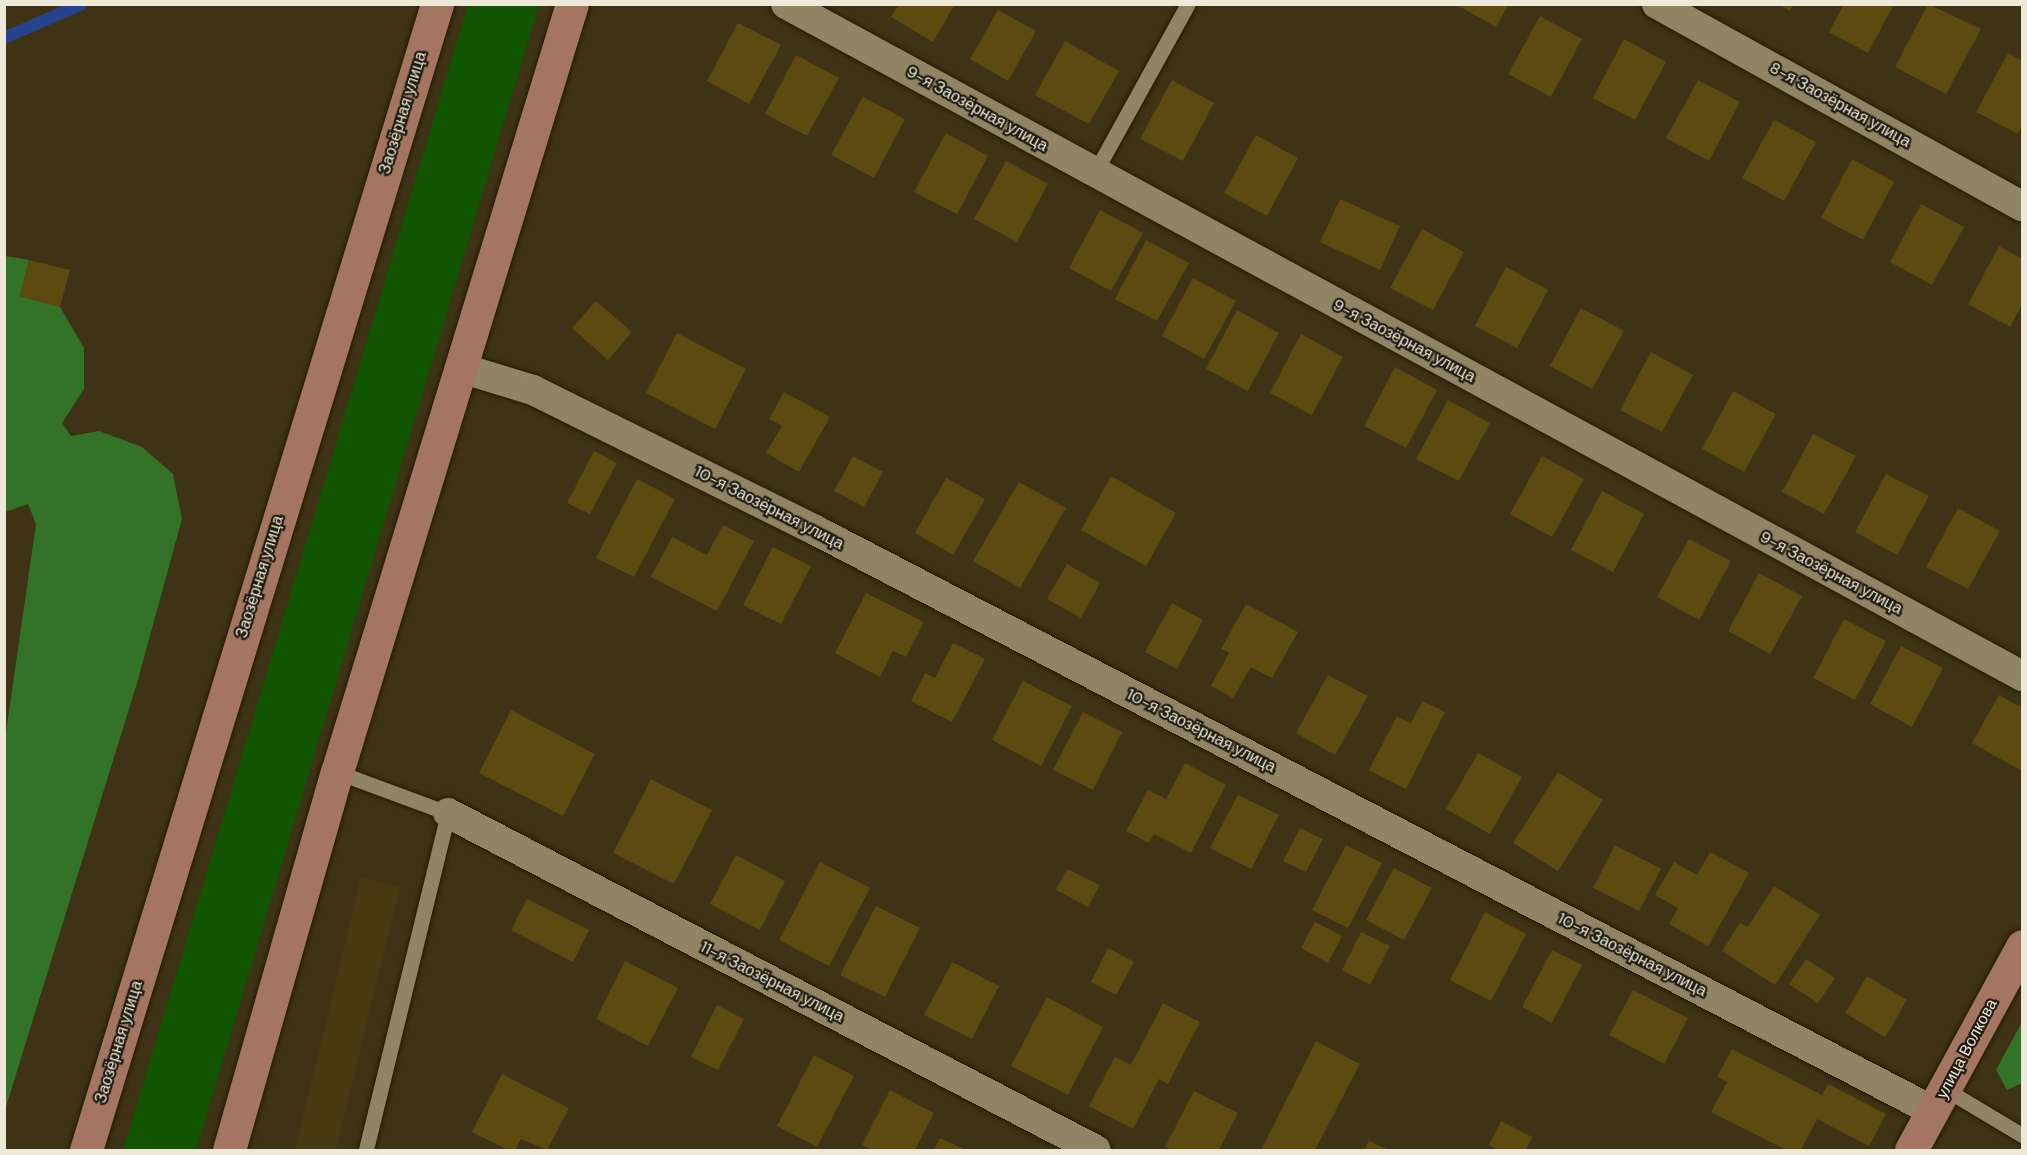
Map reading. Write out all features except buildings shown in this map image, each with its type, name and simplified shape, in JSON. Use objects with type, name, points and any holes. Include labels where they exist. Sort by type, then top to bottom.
[{"type":"main road","name":"Заозёрная улица","points":[[86,1150],[437,4]]},
{"type":"main road","points":[[229,1150],[337,772],[572,4]]},
{"type":"main road","name":"улица Волкова","points":[[1911,1150],[2022,946]]},
{"type":"street","name":"9-я Заозёрная улица","points":[[786,4],[1094,174],[2022,676]]},
{"type":"street","name":"8-я Заозёрная улица","points":[[1657,4],[2022,206]]},
{"type":"street","name":"10-я Заозёрная улица","points":[[461,368],[533,390],[815,530],[1939,1100]]},
{"type":"street","name":"11-я Заозёрная улица","points":[[448,813],[1096,1150]]},
{"type":"lane","points":[[1094,174],[1188,4]]},
{"type":"lane","points":[[337,772],[448,813],[366,1150]]},
{"type":"lane","points":[[1939,1100],[2022,1135]]},
{"type":"shaded area","points":[[361,877],[400,887],[336,1150],[295,1150]]},
{"type":"green space","points":[[468,5],[539,5],[196,1150],[123,1150]]},
{"type":"green space","points":[[5,256],[29,260],[20,296],[60,307],[84,348],[84,389],[62,423],[71,436],[99,431],[142,447],[173,474],[182,519],[137,683],[5,1110],[4,746],[36,524],[28,504],[5,512]]},
{"type":"green space","points":[[2022,1022],[2022,1083],[2007,1090],[1996,1070]]},
{"type":"waterway","points":[[4,38],[82,4]]}]
